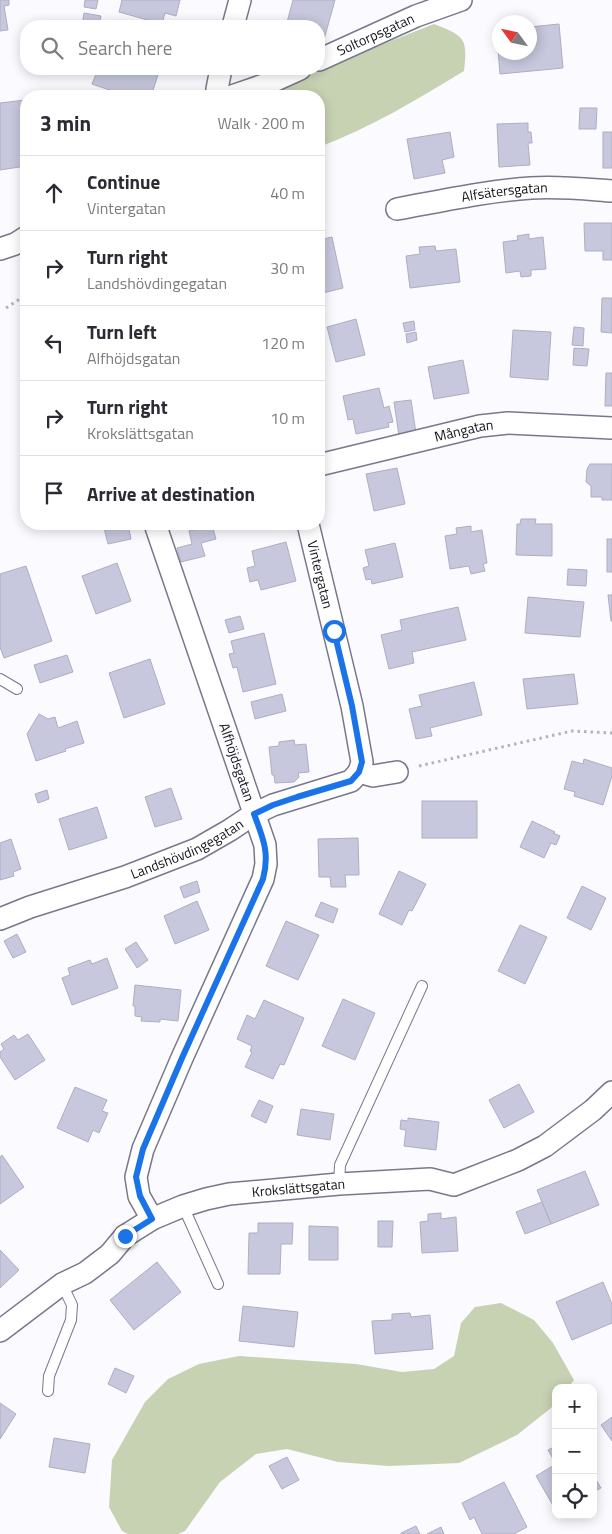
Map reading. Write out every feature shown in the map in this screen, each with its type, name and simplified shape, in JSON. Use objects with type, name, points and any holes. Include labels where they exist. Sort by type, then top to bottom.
[{"type":"street","points":[[235,20],[240,0]]},
{"type":"street","name":"Soltorpsgatan","points":[[325,57],[416,16],[461,0]]},
{"type":"street","points":[[217,90],[220,75]]},
{"type":"street","points":[[250,90],[287,75]]},
{"type":"street","name":"Alfsätersgatan","points":[[397,209],[484,193],[531,188],[568,187],[612,191]]},
{"type":"street","points":[[0,249],[20,241]]},
{"type":"street","name":"Mångatan","points":[[325,464],[480,426],[508,423],[612,428]]},
{"type":"street","name":"Alfhöjdsgatan","points":[[152,1219],[140,1196],[136,1177],[143,1149],[164,1098],[263,879],[266,864],[266,845],[157,530]]},
{"type":"street","name":"Vintergatan","points":[[309,530],[352,706],[362,762],[359,772]]},
{"type":"street","points":[[359,772],[373,776],[397,772]]},
{"type":"street","name":"Landshövdingegatan","points":[[0,919],[30,907],[125,877],[197,849],[254,814],[289,799],[351,781],[359,772]]},
{"type":"street","name":"Krokslättsgatan","points":[[0,1331],[62,1284],[91,1268],[110,1254],[125,1236],[152,1219],[183,1206],[229,1194],[339,1184],[430,1179],[454,1184],[474,1178],[545,1146],[593,1110],[612,1092]]},
{"type":"lane","points":[[0,679],[17,689]]},
{"type":"lane","points":[[339,1184],[340,1166],[422,986]]},
{"type":"lane","points":[[183,1206],[218,1284]]},
{"type":"lane","points":[[48,1391],[49,1376],[71,1320],[72,1306],[62,1284]]},
{"type":"path","points":[[6,308],[20,299]]},
{"type":"path","points":[[397,772],[572,731],[612,733]]},
{"type":"green space","points":[[434,24],[458,35],[462,39],[465,51],[464,71],[375,122],[325,144],[325,90],[266,90],[304,75],[325,75],[325,67]]},
{"type":"green space","points":[[501,1303],[534,1320],[553,1343],[574,1380],[571,1384],[552,1384],[552,1407],[517,1435],[459,1463],[389,1466],[338,1462],[287,1449],[256,1454],[220,1482],[185,1531],[178,1534],[128,1534],[122,1531],[109,1507],[112,1460],[145,1402],[168,1379],[199,1364],[239,1356],[356,1364],[402,1372],[434,1369],[454,1356],[461,1323],[475,1307]]},
{"type":"building","points":[[0,0],[9,0],[9,5],[4,6],[8,30],[0,31]]},
{"type":"building","points":[[85,0],[98,0],[96,9],[84,7]]},
{"type":"building","points":[[122,0],[180,0],[176,16],[165,13],[163,20],[148,20],[119,12]]},
{"type":"building","points":[[293,0],[335,0],[325,36],[325,20],[288,20]]},
{"type":"building","points":[[84,13],[101,16],[100,20],[83,20]]},
{"type":"building","points":[[559,24],[563,68],[500,74],[499,60],[537,60],[537,26]]},
{"type":"building","points":[[96,75],[158,75],[153,90],[110,90],[92,84]]},
{"type":"building","points":[[20,101],[20,167],[0,170],[0,103]]},
{"type":"building","points":[[580,108],[597,108],[596,129],[579,129]]},
{"type":"building","points":[[528,123],[528,132],[531,132],[532,143],[528,143],[530,165],[499,167],[497,124]]},
{"type":"building","points":[[450,132],[454,157],[442,160],[445,173],[414,179],[407,139]]},
{"type":"building","points":[[603,132],[612,132],[612,168],[603,168]]},
{"type":"building","points":[[584,223],[612,223],[612,260],[603,260],[603,251],[585,251]]},
{"type":"building","points":[[529,234],[529,239],[543,237],[546,269],[531,270],[531,276],[521,277],[520,271],[506,273],[503,242],[518,240],[517,236]]},
{"type":"building","points":[[332,237],[343,288],[325,292],[325,239]]},
{"type":"building","points":[[435,246],[436,251],[456,249],[460,282],[410,288],[406,256],[420,254],[419,247]]},
{"type":"building","points":[[602,298],[612,298],[612,333],[601,332]]},
{"type":"building","points":[[356,319],[365,355],[336,362],[327,327]]},
{"type":"building","points":[[414,321],[415,330],[405,332],[403,323]]},
{"type":"building","points":[[574,327],[584,328],[583,346],[572,345]]},
{"type":"building","points":[[513,330],[551,332],[548,380],[510,377]]},
{"type":"building","points":[[416,332],[417,340],[407,343],[406,334]]},
{"type":"building","points":[[574,348],[589,349],[587,366],[573,365]]},
{"type":"building","points":[[463,360],[469,393],[434,399],[428,367]]},
{"type":"building","points":[[606,373],[612,373],[612,406],[605,406]]},
{"type":"building","points":[[379,388],[384,408],[389,406],[393,422],[388,423],[389,427],[356,434],[353,419],[348,420],[343,396]]},
{"type":"building","points":[[411,400],[416,433],[399,436],[394,402]]},
{"type":"building","points":[[590,464],[612,464],[612,500],[602,500],[602,497],[591,497],[591,486],[586,482],[587,469]]},
{"type":"building","points":[[397,468],[405,504],[374,511],[366,474]]},
{"type":"building","points":[[521,519],[536,519],[535,524],[552,524],[552,556],[516,555],[517,524],[520,524]]},
{"type":"building","points":[[471,526],[471,532],[482,530],[487,563],[483,564],[485,571],[471,574],[469,566],[450,569],[445,536],[457,534],[456,528]]},
{"type":"building","points":[[104,530],[129,530],[131,539],[108,544]]},
{"type":"building","points":[[213,530],[216,539],[201,543],[205,556],[181,562],[177,548],[192,544],[189,531]]},
{"type":"building","points":[[607,539],[612,539],[612,572],[607,572]]},
{"type":"building","points":[[286,542],[296,581],[261,590],[258,580],[250,582],[247,568],[255,566],[252,551]]},
{"type":"building","points":[[395,543],[403,577],[372,584],[371,579],[366,580],[363,568],[369,566],[365,550]]},
{"type":"building","points":[[117,563],[131,601],[96,614],[82,576]]},
{"type":"building","points":[[26,566],[52,641],[4,658],[0,647],[0,574]]},
{"type":"building","points":[[568,569],[587,570],[586,586],[567,585]]},
{"type":"building","points":[[608,595],[612,595],[612,621],[611,621]]},
{"type":"building","points":[[528,597],[584,602],[580,637],[525,633]]},
{"type":"building","points":[[458,607],[466,640],[412,652],[414,663],[389,669],[381,635],[402,630],[400,620]]},
{"type":"building","points":[[240,616],[244,629],[229,633],[225,620]]},
{"type":"building","points":[[264,633],[276,684],[243,692],[237,667],[233,668],[229,654],[234,653],[231,641]]},
{"type":"building","points":[[67,655],[73,672],[40,683],[34,665]]},
{"type":"building","points":[[150,659],[165,704],[124,718],[109,673]]},
{"type":"building","points":[[574,674],[578,704],[527,709],[523,679]]},
{"type":"building","points":[[474,682],[482,715],[430,728],[432,736],[416,739],[409,709],[422,706],[419,695]]},
{"type":"building","points":[[282,694],[286,711],[255,719],[251,702]]},
{"type":"building","points":[[39,714],[48,719],[55,717],[58,728],[77,721],[84,743],[36,761],[27,734]]},
{"type":"building","points":[[294,740],[295,745],[306,744],[309,772],[298,773],[299,777],[294,782],[275,783],[274,775],[272,775],[269,747],[279,746],[279,742]]},
{"type":"building","points":[[584,759],[612,768],[612,776],[603,805],[574,796],[575,792],[564,789],[572,761],[583,764]]},
{"type":"building","points":[[171,788],[182,819],[155,827],[145,797]]},
{"type":"building","points":[[47,790],[49,799],[38,803],[35,794]]},
{"type":"building","points":[[422,801],[477,801],[477,838],[422,838]]},
{"type":"building","points":[[97,807],[107,838],[69,850],[59,819]]},
{"type":"building","points":[[532,821],[560,836],[556,845],[551,843],[544,858],[520,847]]},
{"type":"building","points":[[358,838],[359,875],[345,875],[346,887],[331,887],[330,877],[319,877],[318,839]]},
{"type":"building","points":[[11,839],[21,869],[13,872],[14,876],[0,880],[0,843]]},
{"type":"building","points":[[399,871],[426,884],[412,911],[409,910],[402,925],[379,914]]},
{"type":"building","points":[[197,881],[200,892],[184,898],[180,887]]},
{"type":"building","points":[[582,886],[606,898],[591,930],[567,918]]},
{"type":"building","points":[[197,901],[209,930],[175,944],[164,916]]},
{"type":"building","points":[[321,902],[338,909],[333,923],[315,916]]},
{"type":"building","points":[[286,921],[319,935],[298,980],[266,966]]},
{"type":"building","points":[[520,925],[547,937],[525,984],[498,971]]},
{"type":"building","points":[[17,934],[26,952],[13,958],[4,941]]},
{"type":"building","points":[[136,942],[148,960],[137,968],[125,949]]},
{"type":"building","points":[[107,958],[118,988],[72,1005],[62,978],[70,975],[68,968],[90,960],[92,964]]},
{"type":"building","points":[[135,985],[181,990],[178,1021],[160,1019],[160,1022],[141,1021],[142,1017],[135,1016],[135,1006],[133,1006]]},
{"type":"building","points":[[343,999],[375,1013],[355,1060],[322,1046]]},
{"type":"building","points":[[264,1000],[304,1018],[284,1065],[280,1064],[273,1079],[245,1067],[252,1052],[250,1051],[252,1046],[237,1039],[247,1015],[255,1019]]},
{"type":"building","points":[[28,1034],[45,1060],[15,1080],[0,1057],[0,1052],[4,1049],[1,1044],[14,1035],[18,1040]]},
{"type":"building","points":[[519,1084],[534,1112],[504,1128],[489,1100]]},
{"type":"building","points":[[75,1087],[107,1100],[102,1111],[108,1113],[99,1133],[93,1130],[88,1142],[57,1128]]},
{"type":"building","points":[[259,1100],[273,1106],[266,1123],[251,1116]]},
{"type":"building","points":[[301,1109],[334,1114],[330,1140],[297,1135]]},
{"type":"building","points":[[408,1118],[439,1122],[436,1150],[404,1146],[406,1130],[400,1129],[401,1120],[408,1121]]},
{"type":"building","points":[[2,1155],[24,1187],[0,1204],[0,1157]]},
{"type":"building","points":[[585,1171],[599,1205],[551,1224],[537,1190]]},
{"type":"building","points":[[542,1202],[551,1224],[525,1234],[516,1212]]},
{"type":"building","points":[[441,1213],[441,1219],[456,1217],[458,1251],[422,1253],[420,1222],[428,1221],[428,1214]]},
{"type":"building","points":[[378,1221],[393,1221],[392,1247],[378,1247]]},
{"type":"building","points":[[258,1223],[293,1223],[292,1244],[281,1244],[280,1274],[248,1274],[249,1233],[258,1233]]},
{"type":"building","points":[[309,1226],[338,1227],[338,1260],[309,1260]]},
{"type":"building","points":[[0,1250],[19,1270],[0,1288]]},
{"type":"building","points":[[157,1262],[181,1292],[134,1330],[110,1300]]},
{"type":"building","points":[[603,1282],[612,1304],[612,1323],[572,1340],[556,1302]]},
{"type":"building","points":[[243,1306],[298,1312],[294,1347],[239,1341]]},
{"type":"building","points":[[410,1313],[411,1317],[430,1315],[433,1349],[375,1354],[372,1321],[392,1320],[392,1314]]},
{"type":"building","points":[[115,1368],[134,1376],[126,1393],[108,1384]]},
{"type":"building","points":[[0,1403],[16,1414],[0,1439]]},
{"type":"building","points":[[612,1417],[612,1441],[601,1425]]},
{"type":"building","points":[[54,1438],[90,1444],[85,1473],[49,1467]]},
{"type":"building","points":[[552,1448],[552,1457],[548,1450]]},
{"type":"building","points":[[287,1457],[299,1480],[282,1489],[269,1466]]},
{"type":"building","points":[[552,1466],[552,1504],[536,1476]]},
{"type":"building","points":[[504,1482],[527,1527],[514,1534],[482,1534],[474,1517],[470,1520],[462,1503]]},
{"type":"building","points":[[597,1482],[601,1488],[597,1490]]},
{"type":"building","points":[[416,1526],[420,1534],[401,1534],[401,1533]]},
{"type":"building","points":[[441,1527],[444,1534],[427,1534]]},
{"type":"route","points":[[125,1236],[152,1219],[140,1196],[136,1177],[143,1149],[164,1098],[263,879],[266,864],[266,845],[254,814],[273,805],[351,781],[359,772],[362,762],[352,706],[334,631]]}]
